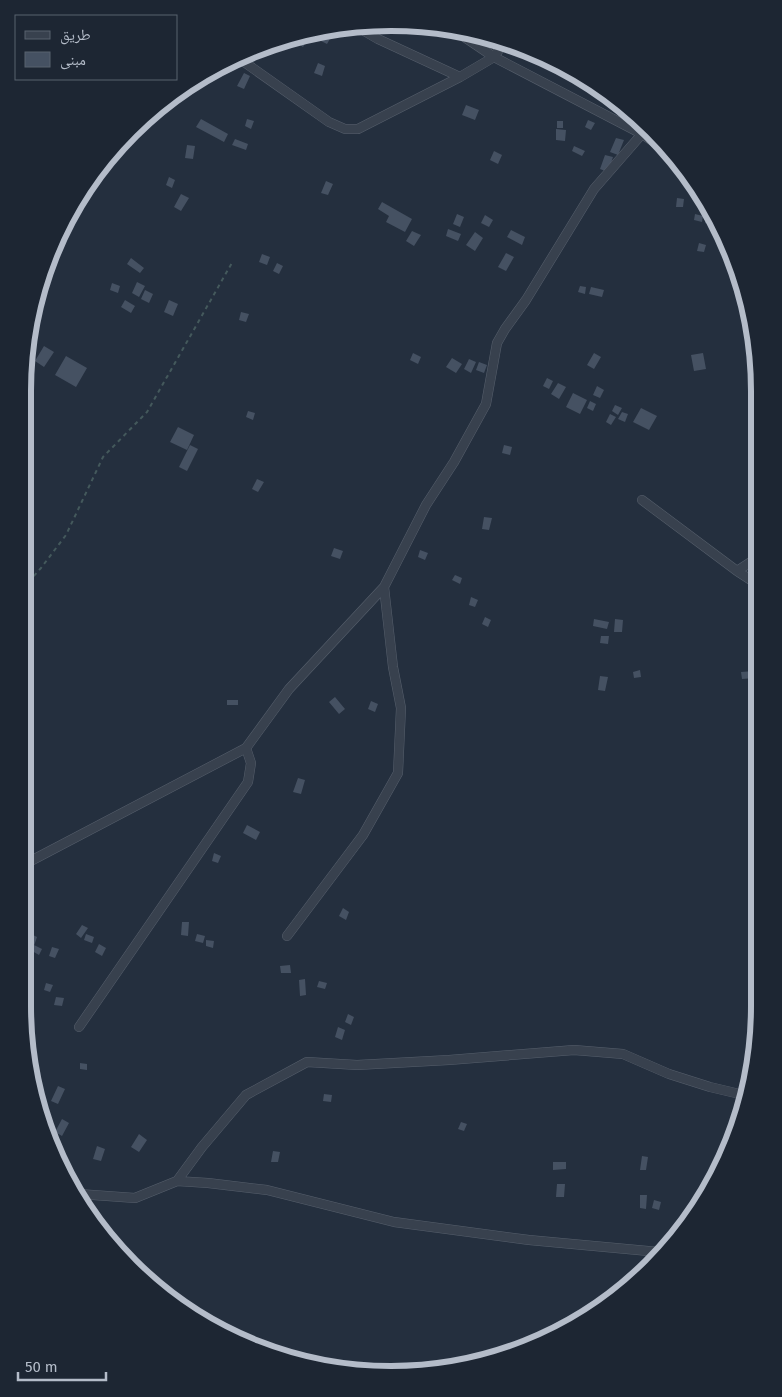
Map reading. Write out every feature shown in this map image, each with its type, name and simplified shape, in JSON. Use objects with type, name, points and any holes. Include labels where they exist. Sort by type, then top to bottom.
[{"type":"street","points":[[365,32],[460,77]]},
{"type":"street","points":[[469,40],[494,57],[632,124]]},
{"type":"street","points":[[245,62],[329,122],[345,129],[358,129],[460,77],[494,57],[500,48]]},
{"type":"street","points":[[31,862],[246,748],[289,689],[384,587],[426,505],[454,462],[486,404],[497,343],[526,300],[594,189],[642,134]]},
{"type":"street","points":[[642,500],[751,580]]},
{"type":"street","points":[[737,571],[751,562]]},
{"type":"street","points":[[287,936],[363,835],[398,773],[401,708],[393,667],[384,587]]},
{"type":"street","points":[[79,1027],[248,782],[251,763],[246,748]]},
{"type":"street","points":[[177,1181],[202,1147],[246,1095],[307,1062],[357,1066],[574,1050],[623,1054],[669,1074],[739,1094]]},
{"type":"street","points":[[84,1194],[135,1198],[177,1181],[267,1190],[394,1222],[529,1240],[653,1251]]},
{"type":"path","points":[[31,579],[66,536],[103,457],[146,412],[233,261]]},
{"type":"building","points":[[331,37],[327,44],[319,40],[321,38]]},
{"type":"building","points":[[306,42],[303,47],[298,44]]},
{"type":"building","points":[[318,63],[325,66],[322,76],[314,73]]},
{"type":"building","points":[[244,73],[250,76],[244,89],[237,86]]},
{"type":"building","points":[[466,105],[479,110],[475,120],[462,115]]},
{"type":"building","points":[[201,119],[228,134],[224,142],[196,127]]},
{"type":"building","points":[[247,119],[254,121],[251,129],[245,126]]},
{"type":"building","points":[[588,120],[595,123],[591,130],[585,127]]},
{"type":"building","points":[[557,121],[563,121],[563,128],[557,128]]},
{"type":"building","points":[[556,129],[566,130],[565,141],[556,140]]},
{"type":"building","points":[[616,138],[624,140],[618,155],[610,152]]},
{"type":"building","points":[[235,139],[248,144],[246,150],[232,145]]},
{"type":"building","points":[[187,145],[195,146],[193,159],[185,158]]},
{"type":"building","points":[[574,146],[585,151],[582,156],[572,151]]},
{"type":"building","points":[[494,151],[502,155],[498,164],[490,160]]},
{"type":"building","points":[[605,155],[613,157],[608,172],[600,169]]},
{"type":"building","points":[[169,177],[175,180],[172,188],[166,185]]},
{"type":"building","points":[[326,181],[333,184],[328,195],[321,193]]},
{"type":"building","points":[[181,194],[189,198],[181,211],[174,207]]},
{"type":"building","points":[[677,198],[684,199],[683,207],[676,207]]},
{"type":"building","points":[[382,202],[412,219],[405,232],[386,222],[389,216],[378,209]]},
{"type":"building","points":[[457,214],[464,217],[460,227],[453,224]]},
{"type":"building","points":[[695,214],[703,216],[702,222],[694,220]]},
{"type":"building","points":[[485,215],[493,220],[489,227],[481,223]]},
{"type":"building","points":[[448,229],[461,234],[458,241],[446,236]]},
{"type":"building","points":[[511,230],[525,237],[522,245],[507,237]]},
{"type":"building","points":[[412,231],[421,235],[414,246],[406,241]]},
{"type":"building","points":[[475,232],[483,238],[475,251],[466,245]]},
{"type":"building","points":[[699,243],[706,245],[704,252],[697,251]]},
{"type":"building","points":[[506,253],[514,257],[506,271],[498,267]]},
{"type":"building","points":[[262,254],[270,257],[267,265],[259,262]]},
{"type":"building","points":[[131,258],[144,268],[140,273],[127,264]]},
{"type":"building","points":[[277,263],[283,266],[279,274],[273,271]]},
{"type":"building","points":[[137,282],[145,286],[139,297],[132,293]]},
{"type":"building","points":[[112,283],[120,286],[118,293],[110,290]]},
{"type":"building","points":[[580,286],[586,287],[585,294],[578,292]]},
{"type":"building","points":[[591,287],[604,290],[602,297],[589,294]]},
{"type":"building","points":[[145,290],[153,294],[149,303],[141,299]]},
{"type":"building","points":[[125,300],[135,306],[131,313],[121,307]]},
{"type":"building","points":[[169,300],[178,304],[173,316],[164,312]]},
{"type":"building","points":[[241,312],[249,314],[246,322],[239,320]]},
{"type":"building","points":[[44,346],[54,352],[44,367],[35,361]]},
{"type":"building","points":[[413,353],[421,357],[418,364],[410,360]]},
{"type":"building","points":[[594,353],[601,357],[594,369],[587,365]]},
{"type":"building","points":[[703,353],[706,369],[694,371],[691,355]]},
{"type":"building","points":[[66,356],[87,368],[76,387],[55,375]]},
{"type":"building","points":[[452,358],[462,364],[456,373],[446,367]]},
{"type":"building","points":[[469,359],[476,362],[471,373],[464,369]]},
{"type":"building","points":[[479,362],[487,365],[484,373],[476,370]]},
{"type":"building","points":[[547,378],[553,381],[549,389],[543,386]]},
{"type":"building","points":[[558,383],[566,387],[559,399],[551,394]]},
{"type":"building","points":[[597,386],[604,390],[600,398],[593,395]]},
{"type":"building","points":[[573,393],[587,400],[580,414],[566,407]]},
{"type":"building","points":[[590,401],[596,404],[593,411],[587,408]]},
{"type":"building","points":[[615,405],[622,408],[618,415],[612,411]]},
{"type":"building","points":[[641,408],[657,416],[649,430],[633,422]]},
{"type":"building","points":[[248,411],[255,413],[253,420],[246,417]]},
{"type":"building","points":[[622,412],[628,414],[625,422],[618,419]]},
{"type":"building","points":[[610,414],[616,417],[611,425],[606,422]]},
{"type":"building","points":[[178,427],[194,435],[187,450],[170,442]]},
{"type":"building","points":[[190,445],[198,449],[187,471],[179,467]]},
{"type":"building","points":[[504,445],[512,447],[510,455],[502,453]]},
{"type":"building","points":[[257,479],[264,482],[258,492],[252,489]]},
{"type":"building","points":[[484,517],[492,518],[489,530],[482,529]]},
{"type":"building","points":[[334,548],[343,551],[340,559],[331,556]]},
{"type":"building","points":[[420,550],[428,553],[425,560],[418,557]]},
{"type":"building","points":[[455,575],[462,578],[460,584],[452,580]]},
{"type":"building","points":[[471,597],[478,600],[475,607],[469,605]]},
{"type":"building","points":[[485,617],[491,620],[488,627],[482,624]]},
{"type":"building","points":[[594,619],[609,622],[607,629],[593,626]]},
{"type":"building","points":[[615,619],[623,620],[622,632],[614,632]]},
{"type":"building","points":[[601,636],[609,636],[608,644],[600,643]]},
{"type":"building","points":[[640,670],[641,677],[634,678],[633,672]]},
{"type":"building","points":[[751,671],[751,678],[742,679],[741,672]]},
{"type":"building","points":[[600,676],[608,677],[605,691],[598,690]]},
{"type":"building","points":[[335,697],[345,709],[339,714],[329,702]]},
{"type":"building","points":[[227,700],[238,700],[238,705],[227,705]]},
{"type":"building","points":[[371,701],[378,704],[375,712],[368,709]]},
{"type":"building","points":[[298,778],[305,780],[301,794],[293,792]]},
{"type":"building","points":[[247,825],[260,832],[256,840],[243,833]]},
{"type":"building","points":[[214,853],[221,856],[218,863],[212,861]]},
{"type":"building","points":[[343,908],[349,912],[346,920],[339,916]]},
{"type":"building","points":[[182,922],[189,922],[188,936],[181,935]]},
{"type":"building","points":[[82,925],[88,928],[81,938],[76,934]]},
{"type":"building","points":[[31,934],[37,937],[34,946],[31,945]]},
{"type":"building","points":[[86,934],[94,937],[92,943],[84,940]]},
{"type":"building","points":[[197,934],[205,936],[203,943],[195,941]]},
{"type":"building","points":[[206,940],[214,941],[213,948],[206,946]]},
{"type":"building","points":[[99,944],[106,948],[102,956],[95,952]]},
{"type":"building","points":[[34,945],[42,949],[39,955],[32,951]]},
{"type":"building","points":[[52,947],[59,949],[55,958],[49,956]]},
{"type":"building","points":[[290,965],[291,973],[281,973],[280,966]]},
{"type":"building","points":[[305,979],[306,995],[300,996],[299,980]]},
{"type":"building","points":[[319,981],[327,983],[325,989],[317,987]]},
{"type":"building","points":[[46,983],[53,985],[50,992],[44,990]]},
{"type":"building","points":[[56,997],[64,998],[62,1006],[54,1005]]},
{"type":"building","points":[[348,1014],[354,1017],[351,1025],[345,1022]]},
{"type":"building","points":[[338,1027],[345,1030],[342,1040],[335,1037]]},
{"type":"building","points":[[80,1063],[87,1064],[87,1070],[80,1069]]},
{"type":"building","points":[[58,1086],[65,1089],[58,1104],[51,1101]]},
{"type":"building","points":[[324,1094],[332,1095],[331,1102],[323,1101]]},
{"type":"building","points":[[62,1119],[69,1123],[62,1136],[55,1132]]},
{"type":"building","points":[[461,1122],[467,1124],[464,1131],[458,1129]]},
{"type":"building","points":[[139,1134],[147,1140],[139,1152],[131,1147]]},
{"type":"building","points":[[97,1146],[105,1149],[101,1161],[93,1159]]},
{"type":"building","points":[[273,1151],[280,1152],[278,1162],[271,1162]]},
{"type":"building","points":[[642,1156],[648,1157],[646,1170],[640,1170]]},
{"type":"building","points":[[553,1162],[566,1162],[566,1169],[553,1170]]},
{"type":"building","points":[[557,1184],[565,1184],[564,1197],[556,1197]]},
{"type":"building","points":[[640,1195],[647,1195],[646,1209],[640,1208]]},
{"type":"building","points":[[654,1200],[661,1202],[659,1210],[652,1208]]}]
